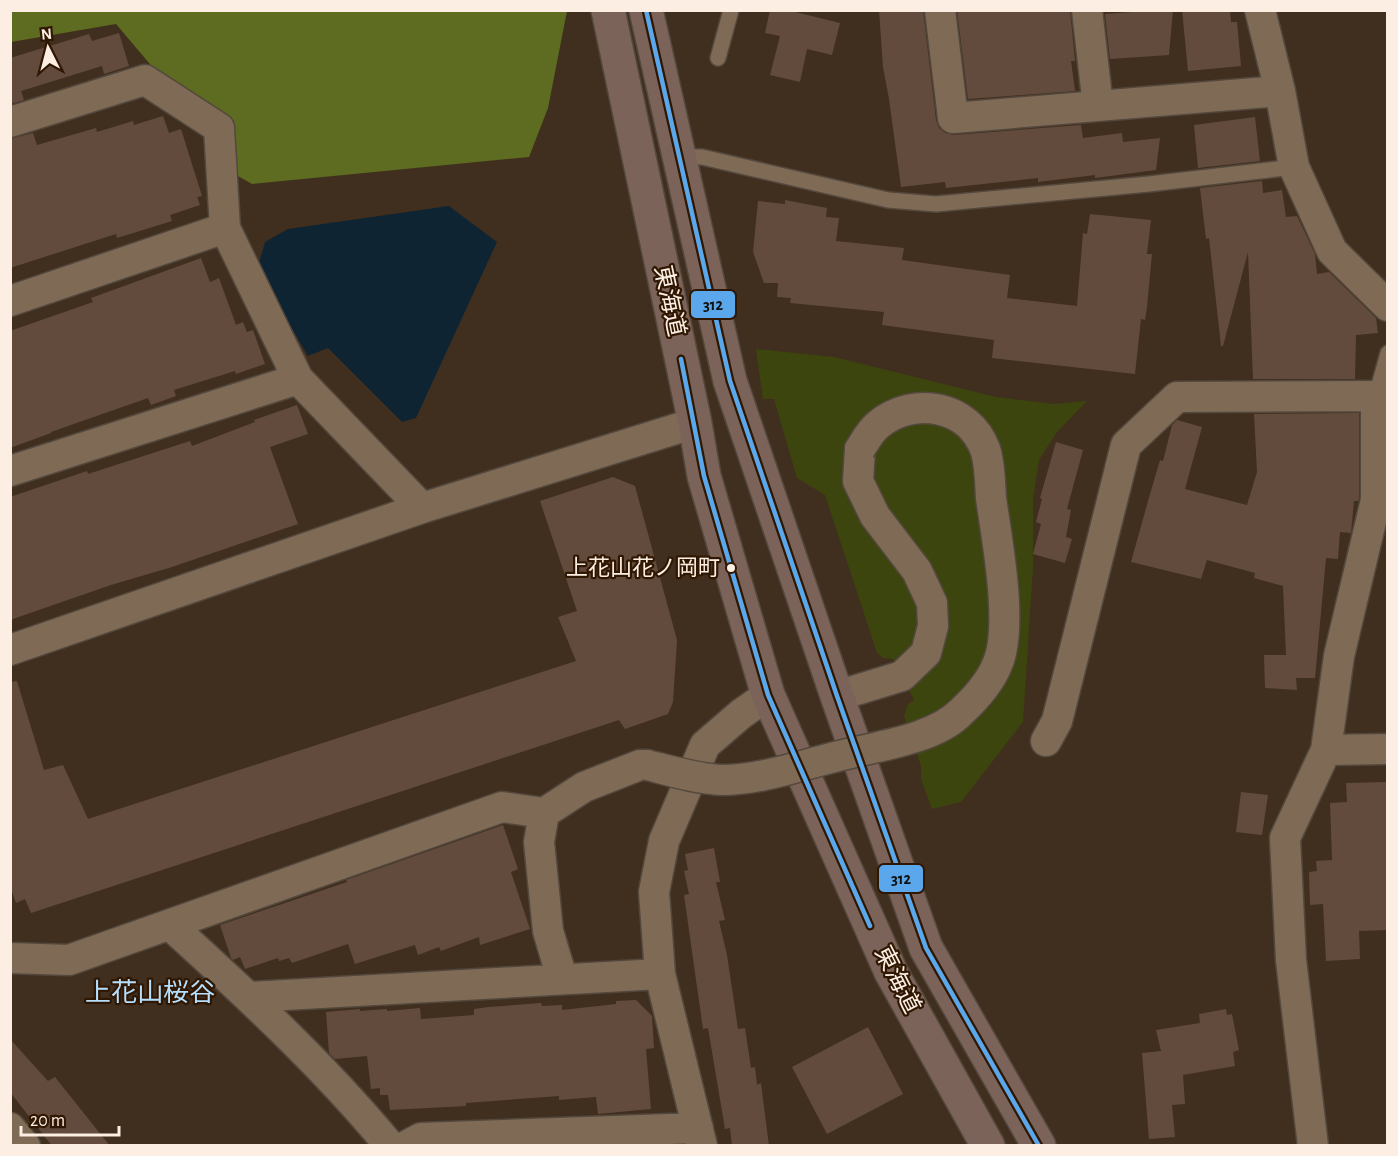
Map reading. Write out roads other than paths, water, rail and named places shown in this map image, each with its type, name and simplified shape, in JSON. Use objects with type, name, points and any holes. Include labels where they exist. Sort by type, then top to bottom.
[{"type":"highway","name":"東海道","points":[[608,10],[695,423],[704,476],[768,695],[891,972],[988,1146]]},
{"type":"highway","name":"東海道","points":[[646,10],[730,381],[837,696],[926,948],[1039,1146]]},
{"type":"street","points":[[940,10],[953,118],[1280,91]]},
{"type":"street","points":[[1087,10],[1098,106]]},
{"type":"street","points":[[1260,10],[1280,91],[1294,167],[1332,251],[1388,306]]},
{"type":"street","points":[[10,122],[145,80],[219,128],[225,228],[298,379],[422,508]]},
{"type":"street","points":[[10,301],[225,228]]},
{"type":"street","points":[[10,471],[298,379]]},
{"type":"street","points":[[1046,741],[1057,721],[1126,445],[1177,397],[1376,396],[1382,441],[1376,500],[1340,656],[1326,750],[1285,838],[1291,960],[1313,1146]]},
{"type":"street","points":[[10,958],[69,960],[502,807],[544,813],[584,787],[640,765],[722,780],[760,775],[905,740],[934,730],[960,714],[982,689],[997,665],[1004,637],[1003,590],[985,450],[973,428],[952,414],[930,407],[904,410],[878,424],[860,449],[858,481],[875,516],[916,571],[932,603],[933,626],[926,653],[902,676],[837,696]]},
{"type":"street","points":[[10,650],[422,508],[695,423]]},
{"type":"street","points":[[406,1146],[422,1138],[700,1137],[660,974],[654,892],[664,841],[705,745],[741,714],[768,695]]},
{"type":"street","points":[[1326,750],[1388,749]]},
{"type":"street","points":[[544,813],[539,842],[548,931],[561,978]]},
{"type":"street","points":[[170,925],[249,997],[350,1097],[390,1146]]},
{"type":"street","points":[[249,997],[660,974]]},
{"type":"street","points":[[10,1128],[25,1146]]},
{"type":"lane","points":[[718,58],[731,10]]},
{"type":"lane","points":[[679,157],[702,157],[888,200],[936,204],[1149,184],[1294,167]]},
{"type":"lane","points":[[1376,396],[1388,353]]},
{"type":"water","points":[[449,206],[497,242],[416,418],[402,422],[328,348],[308,356],[257,270],[265,242],[288,229]]},
{"type":"place","name":"上花山花ノ岡町","points":[[731,568]]},
{"type":"district","name":"上花山桜谷","points":[[150,993]]}]
